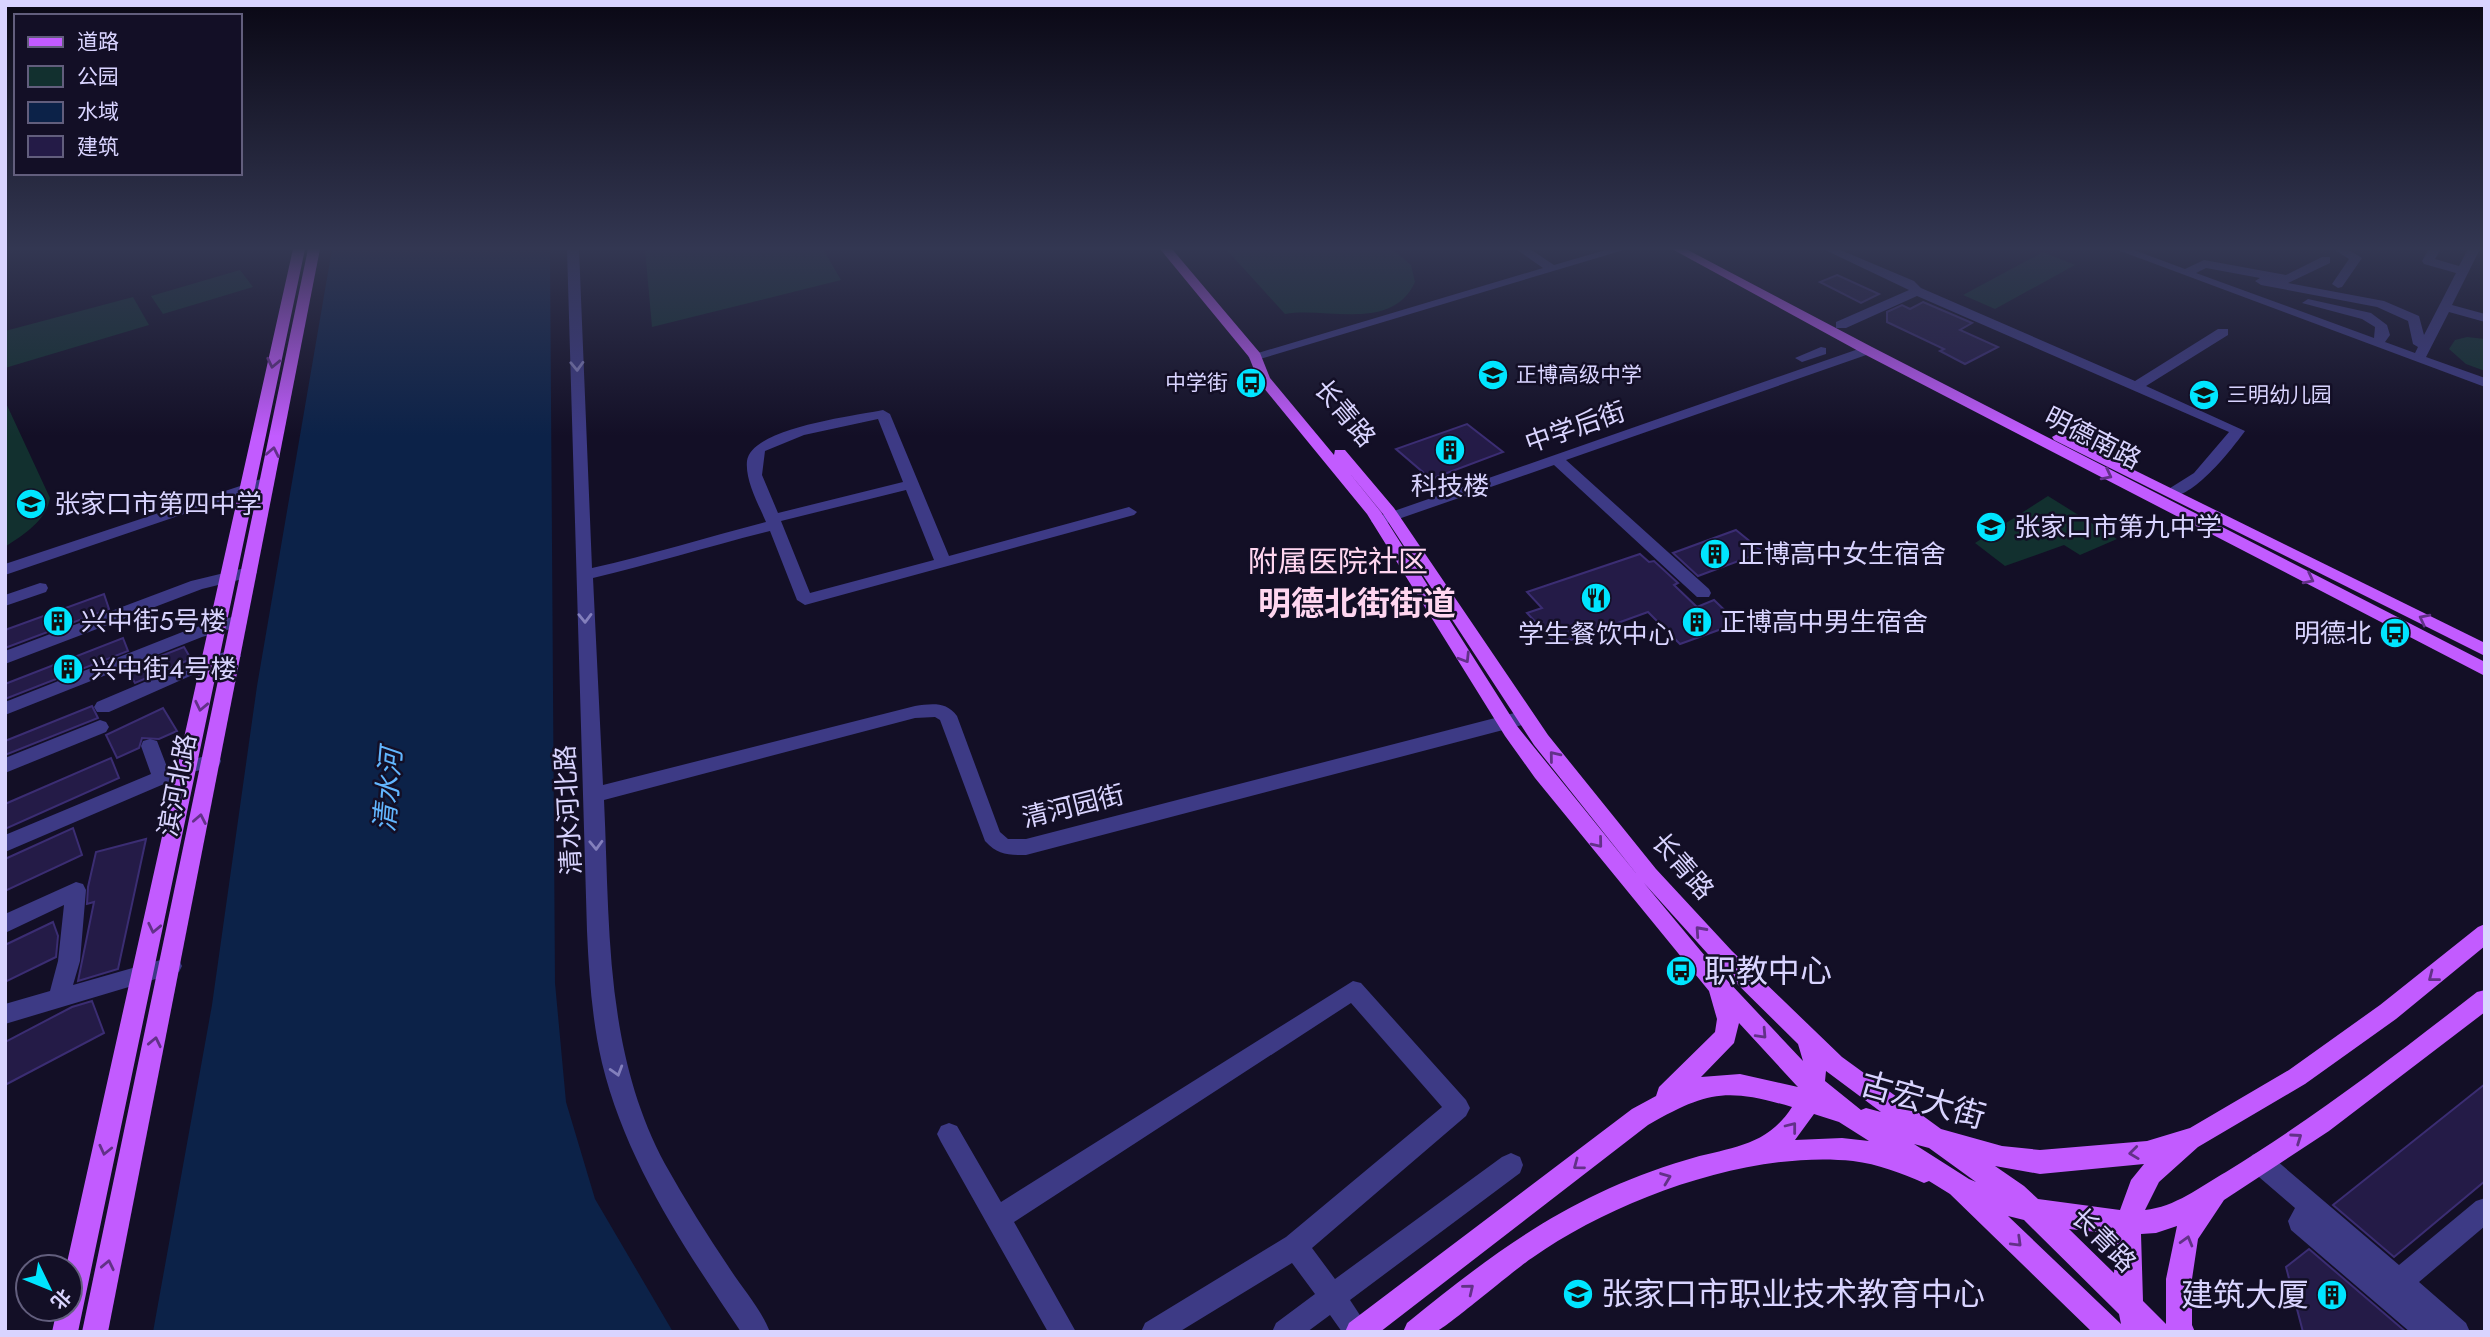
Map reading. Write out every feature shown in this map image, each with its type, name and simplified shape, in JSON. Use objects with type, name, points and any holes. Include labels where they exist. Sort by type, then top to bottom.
[{"type":"main road","name":"滨河北路","points":[[82,1253],[285,311]]},
{"type":"main road","name":"滨河北路","points":[[95,1332],[301,311]]},
{"type":"main road","name":"长青路","points":[[1218,311],[1386,519],[1526,717],[1649,875],[1732,966],[1834,1064],[2015,1194],[2134,1321],[2155,1332]]},
{"type":"main road","name":"明德南路","points":[[1805,311],[2485,650]]},
{"type":"main road","name":"明德南路","points":[[1810,311],[1845,331],[1867,350],[2485,670]]},
{"type":"main road","name":"长青路","points":[[1386,519],[1506,722],[1542,773],[1702,969],[1809,1093]]},
{"type":"main road","points":[[2441,647],[2454,635]]},
{"type":"main road","name":"古宏大街","points":[[1358,1332],[1640,1117],[1684,1094],[1712,1084],[1809,1093],[1846,1113],[2002,1157],[2040,1163],[2147,1152],[2196,1137],[2297,1077],[2388,1012],[2485,933]]},
{"type":"main road","points":[[1640,1117],[1689,1077],[1726,1036],[1728,1019],[1723,999],[1702,969]]},
{"type":"main road","points":[[1416,1332],[1501,1263],[1563,1223],[1622,1195],[1677,1174],[1766,1155],[1843,1149],[1877,1154],[2013,1207],[2157,1221],[2184,1210],[2261,1163],[2399,1066],[2485,999]]},
{"type":"main road","points":[[1735,1162],[1784,1137],[1798,1123],[1817,1072],[1816,1057],[1808,1039]]},
{"type":"main road","points":[[1846,1113],[1959,1186],[2110,1332]]},
{"type":"main road","points":[[2134,1321],[2126,1252],[2133,1202],[2149,1175],[2196,1137]]},
{"type":"main road","points":[[2182,1332],[2179,1325],[2179,1279],[2186,1235],[2217,1191]]},
{"type":"street","name":"清水河北路","points":[[575,311],[601,990],[614,1064],[635,1126],[668,1191],[703,1252],[757,1332]]},
{"type":"street","points":[[1255,356],[1408,311]]},
{"type":"street","points":[[1845,331],[1880,311]]},
{"type":"street","points":[[1964,311],[2238,431],[2199,476],[2172,493]]},
{"type":"street","points":[[2293,311],[2378,342],[2420,351],[2485,383]]},
{"type":"street","points":[[2345,311],[2366,316],[2381,325],[2383,335],[2378,342]]},
{"type":"street","points":[[2397,311],[2414,319],[2420,351]]},
{"type":"street","points":[[2420,351],[2443,311]]},
{"type":"street","points":[[2464,311],[2485,318]]},
{"type":"street","points":[[2416,326],[2433,331]]},
{"type":"street","points":[[2136,386],[2223,332]]},
{"type":"street","name":"中学后街","points":[[1386,519],[1557,460],[1730,395],[1815,357],[1867,350]]},
{"type":"street","points":[[1693,405],[1730,395],[1759,381]]},
{"type":"street","points":[[943,562],[883,414],[784,437],[761,447],[754,466],[773,522],[805,600],[1129,512]]},
{"type":"street","points":[[1557,460],[1703,593]]},
{"type":"street","points":[[5,570],[267,481]]},
{"type":"street","points":[[584,575],[671,555],[698,544],[911,484]]},
{"type":"street","points":[[5,659],[197,585],[249,572]]},
{"type":"street","points":[[5,601],[40,588]]},
{"type":"street","points":[[5,709],[217,627],[239,621]]},
{"type":"street","points":[[103,707],[210,662],[232,656]]},
{"type":"street","name":"清河园街","points":[[594,795],[902,715],[938,710],[948,716],[992,835],[1003,848],[1026,847],[1526,717]]},
{"type":"street","points":[[5,766],[100,727]]},
{"type":"street","points":[[150,746],[162,777]]},
{"type":"street","points":[[5,844],[188,766],[212,761]]},
{"type":"street","points":[[5,924],[76,890],[69,961],[59,998]]},
{"type":"street","points":[[5,1014],[171,966]]},
{"type":"street","points":[[998,1218],[1353,990],[1458,1108],[1295,1246],[1154,1332]]},
{"type":"street","points":[[949,1134],[1063,1332]]},
{"type":"street","points":[[2261,1163],[2456,1332]]},
{"type":"street","points":[[1285,1332],[1511,1165]]},
{"type":"street","points":[[2312,1207],[2300,1221],[2431,1332]]},
{"type":"street","points":[[2399,1282],[2485,1210]]},
{"type":"street","points":[[1295,1246],[1358,1332]]},
{"type":"green space","points":[[79,311],[141,311],[149,325],[5,368],[5,331]]},
{"type":"green space","points":[[651,311],[715,311],[652,327]]},
{"type":"green space","points":[[1283,311],[1376,311],[1356,314],[1285,314]]},
{"type":"green space","points":[[2467,337],[2485,339],[2485,371],[2466,364],[2449,349],[2455,340]]},
{"type":"green space","name":"张家口市第四中学","points":[[5,401],[50,498],[39,520],[5,547]]},
{"type":"green space","points":[[2048,496],[2117,539],[2080,555],[2064,545],[2005,566],[1975,543]]},
{"type":"water","name":"清水河","points":[[321,311],[550,311],[555,983],[566,1102],[595,1199],[673,1332],[153,1332],[212,1005],[257,686]]},
{"type":"building","points":[[1945,311],[1972,323],[1960,330],[1998,347],[1965,364],[1940,351],[1944,349],[1887,322],[1887,312]]},
{"type":"building","name":"科技楼","points":[[1467,424],[1503,452],[1431,479],[1396,449]]},
{"type":"building","name":"正博高中女生宿舍","points":[[1736,530],[1763,552],[1698,576],[1673,553]]},
{"type":"building","name":"学生餐饮中心","points":[[1640,554],[1649,562],[1654,561],[1678,583],[1674,585],[1697,607],[1714,600],[1738,623],[1680,644],[1648,612],[1557,645],[1527,613],[1542,608],[1527,592]]},
{"type":"building","name":"兴中街5号楼","points":[[104,594],[109,609],[5,648],[5,630]]},
{"type":"building","name":"兴中街4号楼","points":[[123,638],[128,651],[5,699],[5,684]]},
{"type":"building","points":[[184,647],[191,659],[135,683],[127,669]]},
{"type":"building","points":[[92,706],[98,718],[5,755],[5,741]]},
{"type":"building","points":[[163,708],[177,731],[159,739],[142,738],[139,748],[117,758],[106,735]]},
{"type":"building","points":[[111,758],[119,778],[5,829],[5,804]]},
{"type":"building","points":[[73,828],[82,855],[5,891],[5,859]]},
{"type":"building","points":[[146,839],[118,969],[78,981],[94,902],[87,904],[96,852]]},
{"type":"building","points":[[53,922],[58,936],[56,957],[5,982],[5,945]]},
{"type":"building","points":[[92,1001],[104,1033],[5,1085],[5,1042],[72,1007]]},
{"type":"building","points":[[2485,1084],[2485,1181],[2394,1257],[2333,1205]]},
{"type":"building","name":"建筑大厦","points":[[2309,1249],[2406,1332],[2303,1332],[2286,1267]]},
{"type":"place","name":"正博高级中学","points":[[1493,375]]},
{"type":"place","name":"中学街","points":[[1251,383]]},
{"type":"place","name":"三明幼儿园","points":[[2204,395]]},
{"type":"place","name":"科技楼","points":[[1450,450]]},
{"type":"place","name":"张家口市第四中学","points":[[31,504]]},
{"type":"place","name":"张家口市第九中学","points":[[1991,527]]},
{"type":"place","name":"正博高中女生宿舍","points":[[1715,554]]},
{"type":"place","name":"学生餐饮中心","points":[[1596,598]]},
{"type":"place","name":"兴中街5号楼","points":[[58,621]]},
{"type":"place","name":"正博高中男生宿舍","points":[[1697,622]]},
{"type":"place","name":"明德北","points":[[2395,633]]},
{"type":"place","name":"兴中街4号楼","points":[[68,669]]},
{"type":"place","name":"职教中心","points":[[1681,971]]},
{"type":"place","name":"张家口市职业技术教育中心","points":[[1578,1294]]},
{"type":"place","name":"建筑大厦","points":[[2332,1295]]},
{"type":"district","name":"附属医院社区","points":[[1338,561]]},
{"type":"district","name":"明德北街街道","points":[[1357,603]]}]
